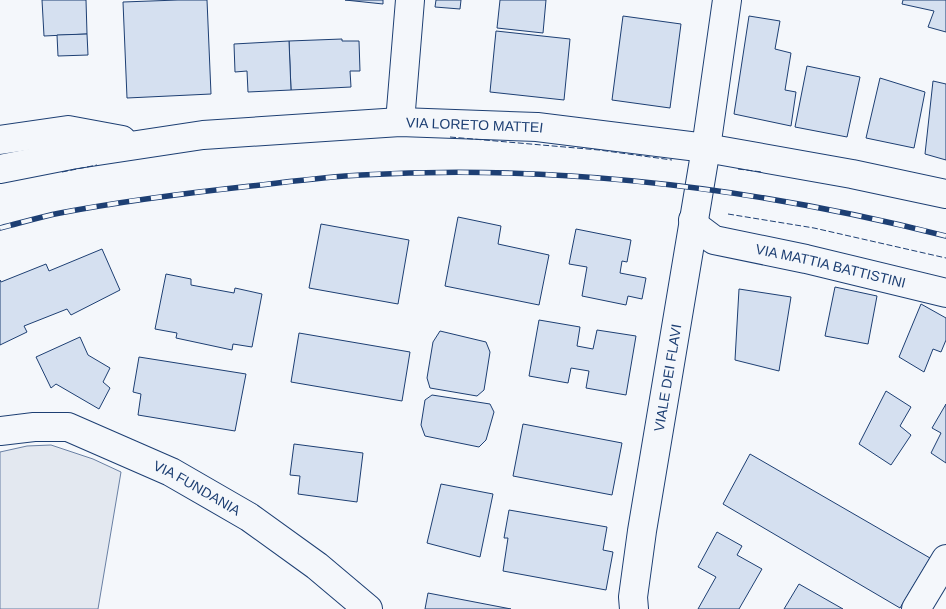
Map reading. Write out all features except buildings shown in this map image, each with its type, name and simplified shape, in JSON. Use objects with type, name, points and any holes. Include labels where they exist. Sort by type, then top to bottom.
[{"type":"street","points":[[400,122],[410,0]]},
{"type":"street","name":"VIALE DEI FLAVI","points":[[634,609],[642,530],[693,220],[716,150],[710,122],[727,0]]},
{"type":"street","name":"VIA LORETO MATTEI","points":[[0,169],[71,155],[203,135],[400,122],[537,128],[716,150],[852,174],[946,194]]},
{"type":"street","points":[[0,140],[68,130],[146,144]]},
{"type":"street","name":"VIA MATTIA BATTISTINI","points":[[693,220],[698,228],[714,240],[806,259],[946,293]]},
{"type":"street","points":[[688,255],[703,242],[714,240]]},
{"type":"street","name":"VIA FUNDANIA","points":[[0,431],[34,427],[68,427],[171,472],[249,517],[317,566],[368,609]]},
{"type":"street","points":[[916,609],[946,559]]},
{"type":"shaded area","points":[[51,445],[93,459],[121,472],[98,609],[0,609],[0,452],[27,446]]},
{"type":"railway","points":[[0,228],[60,213],[179,194],[333,177],[435,172],[508,173],[656,183],[802,205],[946,236]]},
{"type":"fence","points":[[450,137],[599,150],[672,160]]},
{"type":"fence","points":[[62,172],[97,165]]},
{"type":"fence","points":[[738,169],[762,172]]},
{"type":"fence","points":[[728,214],[814,228],[946,258]]}]
